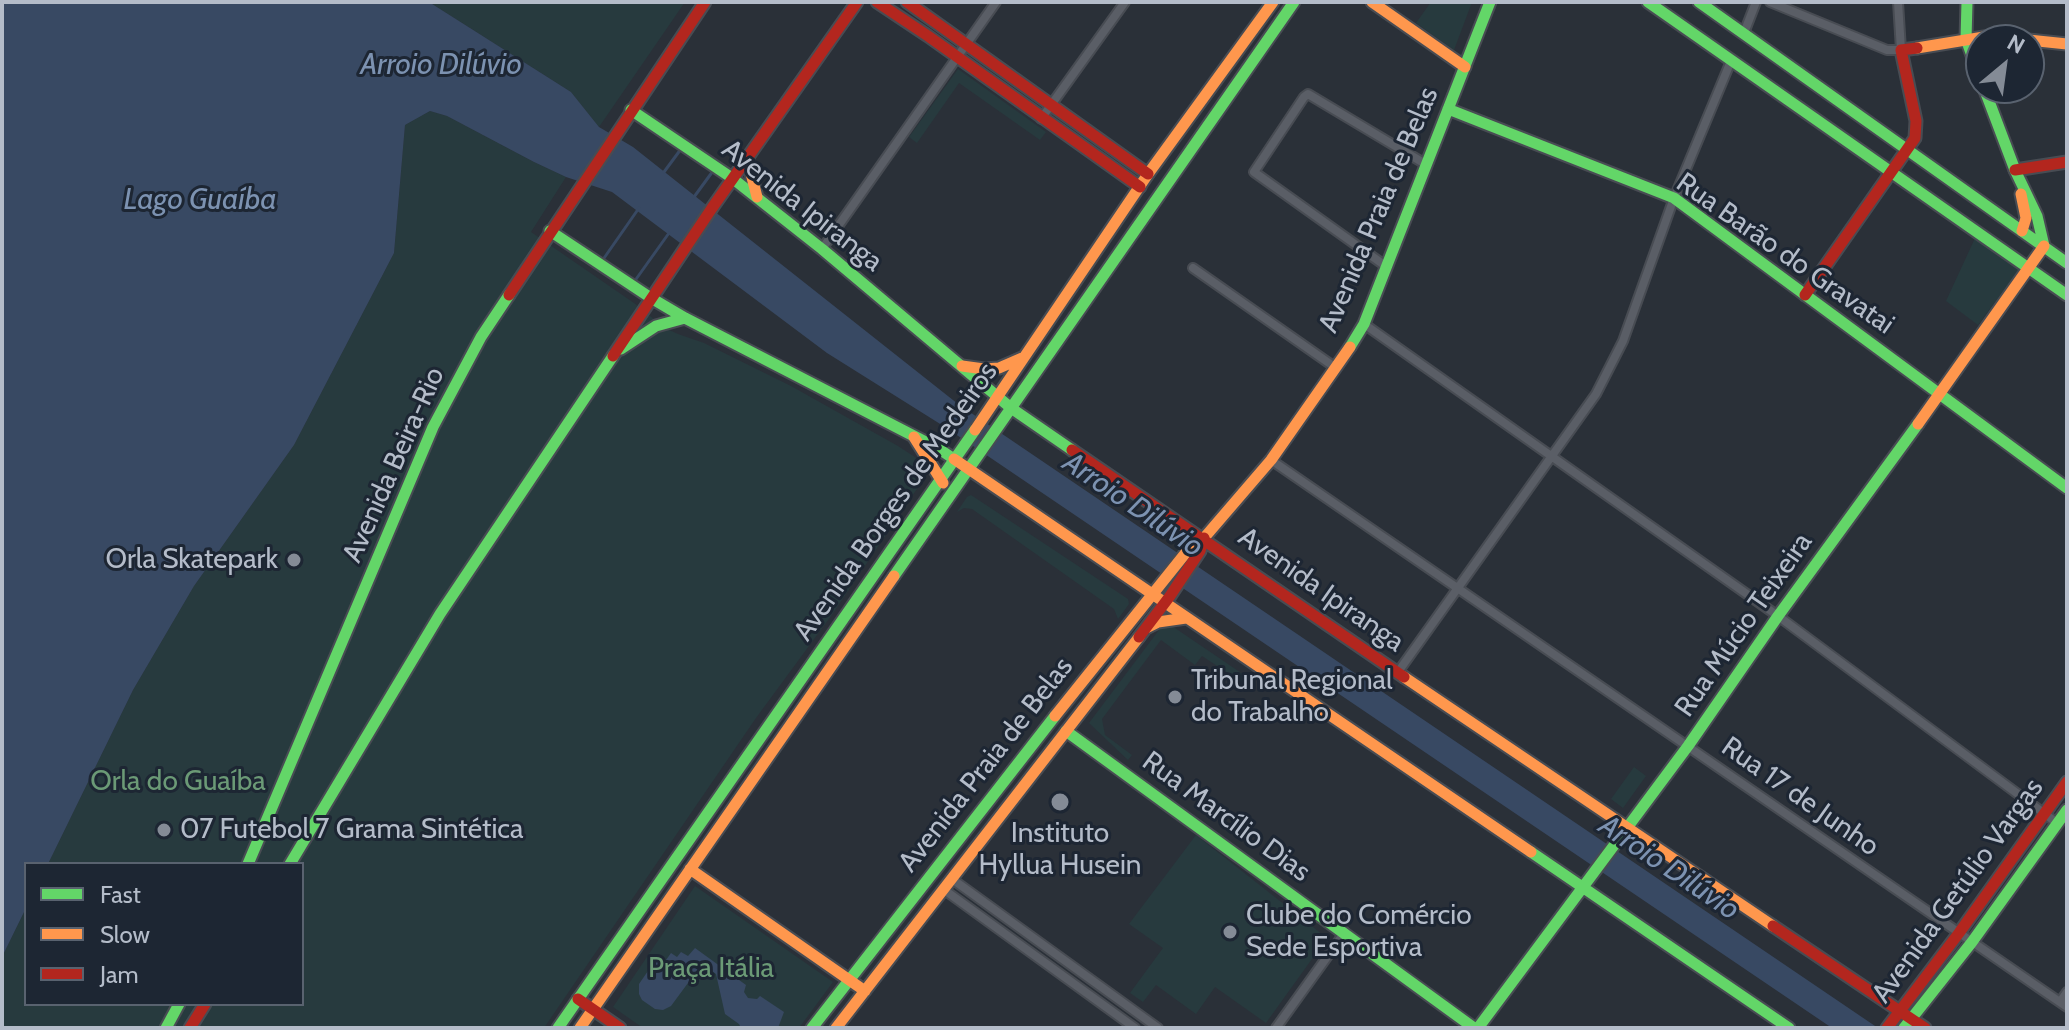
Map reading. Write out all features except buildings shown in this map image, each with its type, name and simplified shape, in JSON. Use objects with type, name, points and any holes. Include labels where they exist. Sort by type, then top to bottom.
[{"type":"main road","name":"Avenida Beira-Rio","points":[[249,862],[433,427],[481,337],[705,2]]},
{"type":"main road","points":[[291,862],[440,614],[732,178],[857,2]]},
{"type":"main road","points":[[877,2],[1140,187],[1148,210]]},
{"type":"main road","points":[[907,2],[1148,174]]},
{"type":"main road","name":"Avenida Borges de Medeiros","points":[[558,1028],[955,460],[1148,174],[1273,2]]},
{"type":"main road","points":[[1148,210],[1294,2]]},
{"type":"main road","points":[[1372,2],[1465,67]]},
{"type":"main road","name":"Avenida Praia de Belas","points":[[812,1028],[1105,652],[1271,460],[1336,368],[1364,324],[1490,2]]},
{"type":"main road","points":[[1648,2],[2067,295]]},
{"type":"main road","points":[[1699,2],[2067,263]]},
{"type":"main road","points":[[1966,24],[1967,2]]},
{"type":"main road","points":[[928,36],[938,23]]},
{"type":"main road","points":[[1805,295],[1915,138],[1916,121],[1901,50],[1965,39]]},
{"type":"main road","points":[[2045,42],[2067,44]]},
{"type":"main road","points":[[1990,104],[2015,170],[2037,216],[2044,246]]},
{"type":"main road","name":"Rua Barão do Gravatai","points":[[1448,109],[1674,198],[2067,488]]},
{"type":"main road","name":"Avenida Ipiranga","points":[[631,110],[732,178],[822,249],[1011,408],[1398,672],[1623,833],[1899,1011],[1907,1023],[1925,1028]]},
{"type":"main road","points":[[747,158],[757,198]]},
{"type":"main road","points":[[2015,170],[2067,162]]},
{"type":"main road","points":[[2015,170],[2026,218],[2022,231]]},
{"type":"main road","name":"Avenida Borges de Medeiros","points":[[580,1028],[1148,210]]},
{"type":"main road","points":[[550,231],[685,318],[955,460],[1157,590],[1165,603],[1186,618],[1789,1028]]},
{"type":"main road","name":"Rua Múcio Teixeira","points":[[1476,1028],[1688,746],[2044,246]]},
{"type":"main road","points":[[614,354],[656,326],[685,318]]},
{"type":"main road","points":[[961,366],[999,368],[1026,355]]},
{"type":"main road","points":[[914,436],[941,479],[948,499]]},
{"type":"main road","name":"Avenida Praia de Belas","points":[[838,1024],[1165,603],[1196,548]]},
{"type":"main road","points":[[1146,628],[1158,622],[1186,618]]},
{"type":"main road","name":"Rua Marcílio Dias","points":[[1066,731],[1476,1028]]},
{"type":"main road","name":"Avenida Getúlio Vargas","points":[[1889,1025],[2067,782]]},
{"type":"main road","name":"Avenida Getúlio Vargas","points":[[1907,1023],[1972,942],[2067,810]]},
{"type":"main road","points":[[690,869],[865,991]]},
{"type":"main road","points":[[578,999],[620,1028]]},
{"type":"main road","points":[[166,1028],[178,1006]]},
{"type":"main road","points":[[190,1028],[204,1006]]},
{"type":"main road","points":[[826,1010],[838,1024],[852,1028]]},
{"type":"street","points":[[822,249],[996,2]]},
{"type":"street","points":[[1041,119],[1125,2]]},
{"type":"street","points":[[1744,33],[1756,2]]},
{"type":"street","points":[[1770,2],[1887,50],[1901,50],[1898,2]]},
{"type":"street","points":[[1398,672],[1596,394],[1623,341],[1674,198],[1731,61]]},
{"type":"street","points":[[1387,267],[1254,172],[1308,94],[1427,165]]},
{"type":"street","points":[[1193,268],[1336,368]]},
{"type":"street","points":[[1364,324],[1778,616],[2057,823]]},
{"type":"street","name":"Rua 17 de Junho","points":[[1271,460],[2064,1004]]},
{"type":"street","points":[[952,879],[1158,1028]]},
{"type":"street","points":[[943,889],[1135,1028],[1143,1017]]},
{"type":"street","points":[[1276,1028],[1345,932]]},
{"type":"street","points":[[1031,953],[1039,942]]},
{"type":"street","points":[[2064,1004],[2067,992]]},
{"type":"green space","points":[[429,2],[685,2],[599,127],[571,92]]},
{"type":"green space","points":[[1431,2],[1472,2],[1454,50],[1416,23]]},
{"type":"green space","points":[[958,69],[1046,132],[1040,140],[959,83],[917,143],[909,137]]},
{"type":"green space","name":"Orla do Guaíba","points":[[430,111],[447,116],[566,177],[531,232],[665,328],[704,343],[791,386],[898,446],[924,463],[929,471],[544,1028],[2,1028],[2,957],[24,912],[24,1006],[304,1006],[304,862],[49,862],[133,690],[194,586],[294,445],[394,253],[405,125]]},
{"type":"green space","points":[[1976,236],[2021,267],[1978,325],[1946,301]]},
{"type":"green space","points":[[971,495],[1128,599],[1129,604],[1118,619],[1114,609],[972,509],[964,508],[957,512]]},
{"type":"green space","points":[[1162,626],[1172,626],[1253,681],[1249,687],[1202,656],[1195,665],[1161,640],[1102,719],[1105,735],[1132,755],[1128,760],[1089,723]]},
{"type":"green space","points":[[1634,767],[1646,776],[1623,808],[1611,799]]},
{"type":"green space","name":"Clube do Comércio Sede Esportiva","points":[[1196,835],[1327,938],[1266,1023],[1215,987],[1196,1014],[1156,985],[1143,1002],[1130,993],[1163,948],[1129,924]]},
{"type":"green space","name":"Praça Itália","points":[[695,886],[833,982],[799,1028],[643,1028],[613,1007]]},
{"type":"water","name":"Lago Guaíba","points":[[2,2],[429,2],[571,92],[599,127],[633,147],[958,404],[1878,1028],[1832,1028],[945,427],[827,353],[612,192],[566,177],[447,116],[430,111],[405,125],[394,253],[294,445],[194,586],[133,690],[49,862],[24,862],[24,912],[2,957]]},
{"type":"water","points":[[695,948],[746,985],[744,992],[748,998],[757,999],[760,996],[784,1012],[778,1028],[741,1028],[725,1014],[716,974],[702,964],[671,1006],[663,1010],[655,1009],[642,1000],[639,984],[659,955],[666,960],[671,953],[677,957],[681,952],[688,956]]},
{"type":"waterway","points":[[664,172],[681,149]]},
{"type":"waterway","points":[[694,197],[713,171]]},
{"type":"waterway","points":[[602,261],[639,208]]},
{"type":"waterway","points":[[634,282],[669,233]]},
{"type":"traffic: fast","points":[[894,576],[1294,2]]},
{"type":"traffic: fast","points":[[1350,347],[1364,324],[1490,2]]},
{"type":"traffic: fast","points":[[1648,2],[2067,295]]},
{"type":"traffic: fast","points":[[1699,2],[2067,263]]},
{"type":"traffic: fast","points":[[1966,24],[1967,2]]},
{"type":"traffic: fast","points":[[1990,104],[2015,170],[2037,216],[2044,246]]},
{"type":"traffic: fast","points":[[1448,109],[1674,198],[2067,488]]},
{"type":"traffic: fast","points":[[631,110],[732,178],[822,249],[1011,408],[1072,450]]},
{"type":"traffic: fast","points":[[550,231],[685,318],[954,459]]},
{"type":"traffic: fast","points":[[249,862],[433,427],[481,337],[509,295]]},
{"type":"traffic: fast","points":[[621,349],[656,326],[685,318]]},
{"type":"traffic: fast","points":[[291,862],[440,614],[613,356]]},
{"type":"traffic: fast","points":[[1478,1028],[1688,746],[1918,424]]},
{"type":"traffic: fast","points":[[558,1028],[975,430]]},
{"type":"traffic: fast","points":[[812,1028],[1055,716]]},
{"type":"traffic: fast","points":[[1066,731],[1474,1028]]},
{"type":"traffic: fast","points":[[1904,1028],[1972,942],[2067,810]]},
{"type":"traffic: fast","points":[[1531,852],[1789,1028]]},
{"type":"traffic: fast","points":[[166,1028],[178,1006]]},
{"type":"traffic: slow","points":[[975,430],[1148,174],[1273,2]]},
{"type":"traffic: slow","points":[[1372,2],[1465,67]]},
{"type":"traffic: slow","points":[[1917,48],[1990,36],[2067,44]]},
{"type":"traffic: slow","points":[[747,158],[757,197]]},
{"type":"traffic: slow","points":[[2021,194],[2026,218],[2022,231]]},
{"type":"traffic: slow","points":[[1918,424],[2044,246]]},
{"type":"traffic: slow","points":[[1055,716],[1192,545],[1204,538],[1271,460],[1350,347]]},
{"type":"traffic: slow","points":[[962,366],[999,368],[1022,358]]},
{"type":"traffic: slow","points":[[914,437],[943,483]]},
{"type":"traffic: slow","points":[[954,459],[1531,852]]},
{"type":"traffic: slow","points":[[580,1028],[894,576]]},
{"type":"traffic: slow","points":[[1148,627],[1158,622],[1186,618]]},
{"type":"traffic: slow","points":[[836,1028],[1139,637]]},
{"type":"traffic: slow","points":[[1404,677],[1773,926]]},
{"type":"traffic: slow","points":[[690,869],[865,991]]},
{"type":"traffic: jam","points":[[509,295],[705,2]]},
{"type":"traffic: jam","points":[[613,356],[712,208],[857,2]]},
{"type":"traffic: jam","points":[[877,2],[1140,187]]},
{"type":"traffic: jam","points":[[907,2],[1148,174]]},
{"type":"traffic: jam","points":[[1805,295],[1915,138],[1916,121],[1901,50],[1917,48]]},
{"type":"traffic: jam","points":[[2015,170],[2067,162]]},
{"type":"traffic: jam","points":[[1072,450],[1404,677]]},
{"type":"traffic: jam","points":[[1139,637],[1200,551],[1204,538]]},
{"type":"traffic: jam","points":[[1887,1028],[2067,782]]},
{"type":"traffic: jam","points":[[1773,926],[1925,1028]]},
{"type":"traffic: jam","points":[[578,999],[620,1028]]},
{"type":"traffic: jam","points":[[190,1028],[204,1006]]},
{"type":"place","name":"Orla Skatepark","points":[[294,560]]},
{"type":"place","name":"Tribunal Regional do Trabalho","points":[[1175,697]]},
{"type":"place","name":"Instituto Hyllua Husein","points":[[1060,802]]},
{"type":"place","name":"07 Futebol 7 Grama Sintética","points":[[164,830]]},
{"type":"place","name":"Clube do Comércio Sede Esportiva","points":[[1230,932]]},
{"type":"water label","name":"Arroio Dilúvio","points":[[441,65]]},
{"type":"water label","name":"Arroio Dilúvio","points":[[1133,505]]},
{"type":"water label","name":"Arroio Dilúvio","points":[[1669,868]]}]
